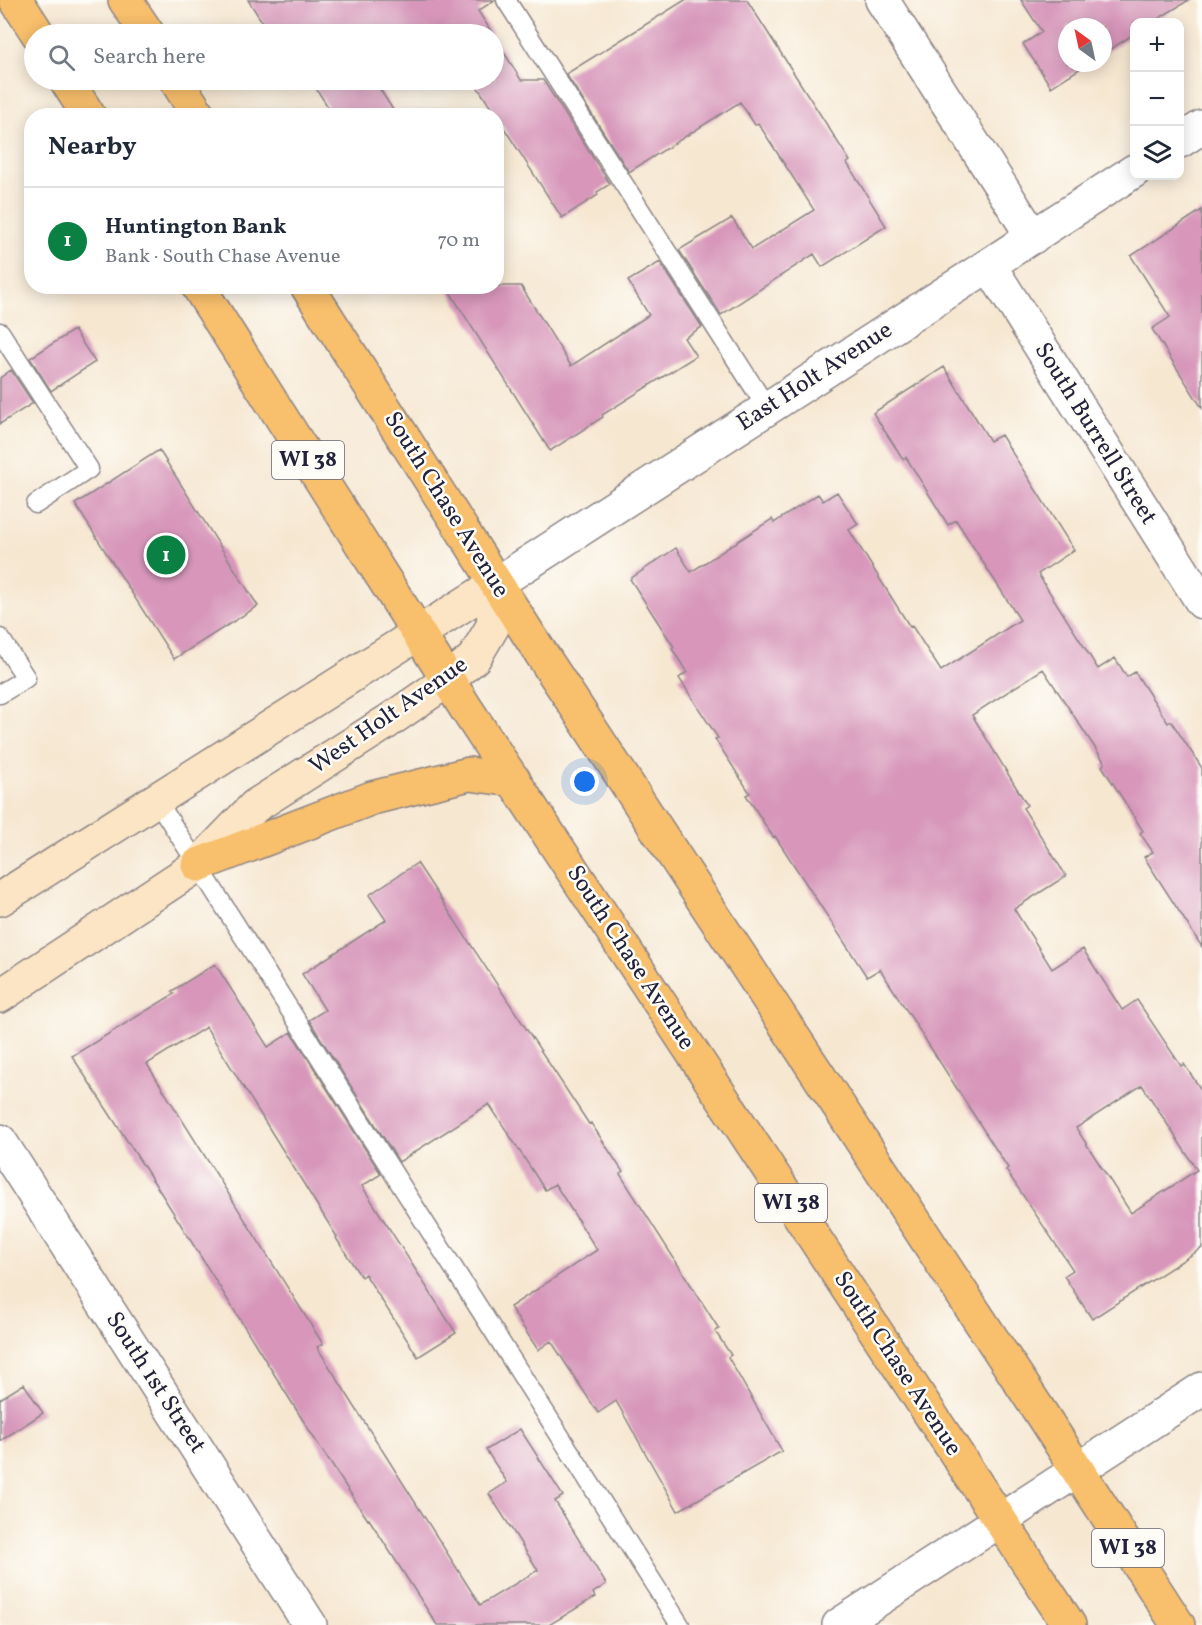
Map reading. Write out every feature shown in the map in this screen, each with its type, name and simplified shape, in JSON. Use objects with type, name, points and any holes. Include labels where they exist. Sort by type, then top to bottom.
[{"type":"main road","points":[[16,0],[32,24]]},
{"type":"main road","points":[[125,0],[139,24]]},
{"type":"main road","points":[[74,90],[84,108]]},
{"type":"main road","points":[[182,90],[194,108]]},
{"type":"main road","name":"South Chase Avenue","points":[[203,294],[418,634],[1069,1625]]},
{"type":"main road","name":"South Chase Avenue","points":[[312,294],[496,584],[1178,1625]]},
{"type":"main road","points":[[198,866],[372,798],[469,774],[514,780]]},
{"type":"street","points":[[882,0],[1033,237]]},
{"type":"street","points":[[1184,138],[1202,127]]},
{"type":"street","name":"East Holt Avenue","points":[[496,584],[1130,174]]},
{"type":"street","name":"South Burrell Street","points":[[989,266],[1202,602]]},
{"type":"street","name":"West Holt Avenue","points":[[0,898],[496,584]]},
{"type":"street","name":"West Holt Avenue","points":[[0,996],[198,866],[255,806],[387,722],[448,680],[474,658],[493,626],[496,584]]},
{"type":"street","name":"South 1st Street","points":[[0,1141],[310,1625]]},
{"type":"street","points":[[838,1625],[1202,1389]]},
{"type":"lane","points":[[506,0],[767,408]]},
{"type":"lane","points":[[0,332],[89,469],[36,504]]},
{"type":"lane","points":[[0,638],[26,678],[0,694]]},
{"type":"lane","points":[[156,799],[680,1625]]},
{"type":"building","points":[[248,0],[495,0],[478,11],[486,24],[264,24]]},
{"type":"building","points":[[685,0],[747,0],[850,161],[847,163],[886,226],[822,267],[814,254],[721,315],[679,250],[732,218],[752,249],[814,210],[758,123],[755,125],[740,102],[629,172],[566,74]]},
{"type":"building","points":[[1021,0],[1189,0],[1160,18],[1130,18],[1130,37],[1112,48],[1112,18],[1058,18],[1058,72],[1075,72],[1051,87],[1023,44],[1042,32]]},
{"type":"building","points":[[504,52],[521,80],[543,80],[610,184],[597,192],[598,195],[562,218],[504,128],[504,108],[491,108],[480,90],[504,90]]},
{"type":"building","points":[[317,90],[380,90],[392,108],[329,108]]},
{"type":"building","points":[[1202,210],[1202,408],[1152,329],[1170,317],[1131,256]]},
{"type":"building","points":[[660,262],[702,327],[684,338],[696,356],[602,415],[603,417],[550,451],[451,294],[504,294],[504,286],[521,286],[571,366],[649,315],[628,281]]},
{"type":"building","points":[[74,330],[95,362],[51,391],[30,358]]},
{"type":"building","points":[[944,367],[990,441],[1001,435],[1074,550],[1038,574],[1098,669],[1115,658],[1127,677],[1135,672],[1168,723],[1171,721],[1202,768],[1202,947],[1144,857],[1153,852],[1140,833],[1143,831],[1102,766],[1105,763],[1043,669],[972,715],[1027,805],[1023,808],[1066,876],[1014,909],[1052,969],[1083,949],[1122,1010],[1137,1000],[1181,1066],[1184,1064],[1202,1091],[1202,1248],[1092,1319],[1064,1276],[1073,1270],[1006,1170],[1008,1168],[880,969],[867,977],[746,795],[750,793],[679,678],[687,672],[672,649],[674,647],[630,579],[676,548],[691,572],[772,519],[774,523],[818,494],[823,501],[837,492],[858,524],[849,530],[910,627],[912,626],[941,671],[1020,620],[956,520],[948,525],[906,457],[903,459],[873,413]],"holes":[[[1142,1085],[1197,1170],[1131,1213],[1076,1128]]]},
{"type":"building","points":[[11,370],[33,403],[0,424],[0,378]]},
{"type":"building","points":[[159,450],[258,606],[174,659],[75,504]]},
{"type":"building","points":[[417,863],[623,1172],[620,1174],[719,1329],[715,1331],[731,1355],[728,1357],[782,1451],[678,1511],[616,1401],[598,1413],[551,1341],[538,1350],[510,1307],[597,1250],[555,1184],[545,1190],[489,1104],[399,1162],[309,1020],[325,1010],[302,974],[386,920],[369,895]]},
{"type":"building","points":[[215,964],[268,1047],[291,1032],[381,1174],[362,1186],[456,1333],[418,1357],[365,1274],[361,1277],[206,1027],[147,1064],[323,1344],[317,1347],[480,1605],[538,1570],[489,1494],[507,1482],[486,1450],[520,1429],[563,1496],[555,1501],[606,1584],[593,1593],[595,1597],[549,1625],[437,1625],[314,1438],[161,1193],[72,1056],[174,994],[172,991]]},
{"type":"building","points":[[24,1384],[43,1413],[0,1441],[0,1399]]},
{"type":"place","name":"Huntington Bank","points":[[166,555]]}]
